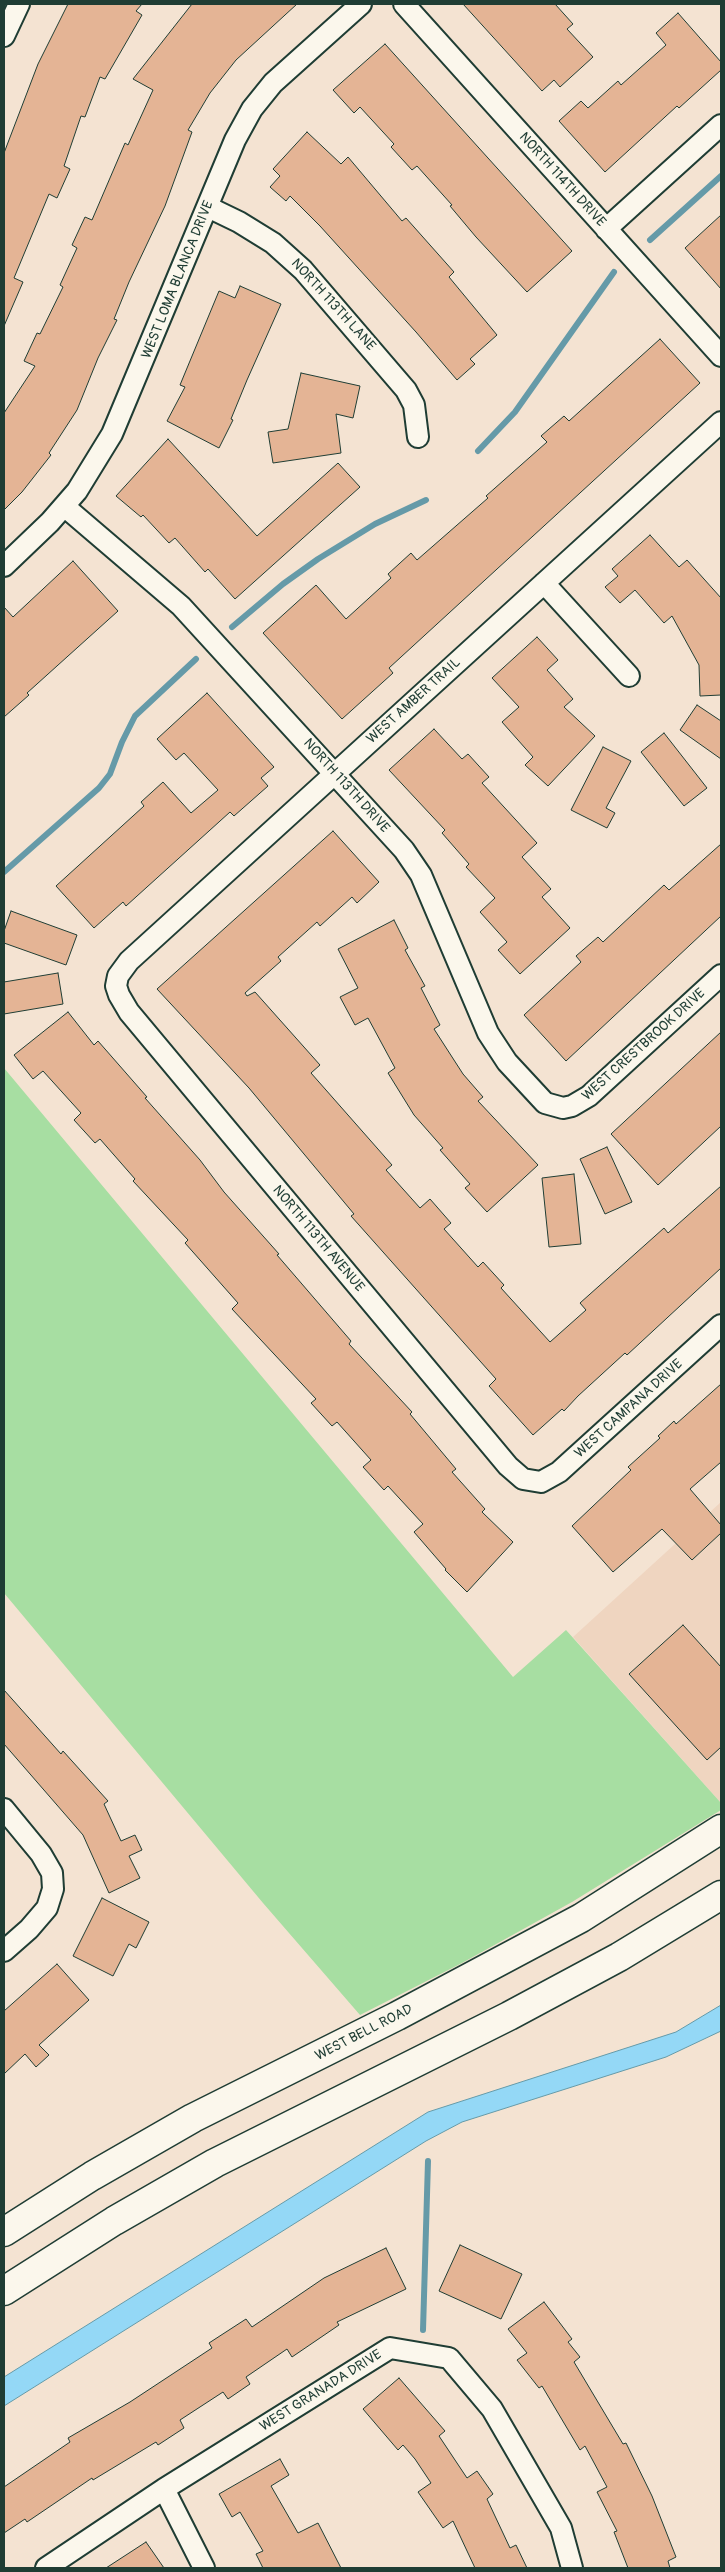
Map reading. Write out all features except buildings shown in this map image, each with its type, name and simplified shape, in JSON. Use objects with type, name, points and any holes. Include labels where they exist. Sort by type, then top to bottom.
[{"type":"main road","name":"WEST BELL ROAD","points":[[4,2232],[92,2176],[193,2118],[397,2016],[581,1918],[721,1829]]},
{"type":"main road","points":[[4,2291],[114,2221],[215,2163],[509,2016],[619,1957],[721,1896]]},
{"type":"street","points":[[4,36],[19,4]]},
{"type":"street","name":"WEST LOMA BLANCA DRIVE","points":[[4,566],[64,506],[88,475],[112,434],[243,124],[262,95],[361,4]]},
{"type":"street","name":"NORTH 114TH DRIVE","points":[[404,4],[721,356]]},
{"type":"street","points":[[606,229],[721,125]]},
{"type":"street","name":"NORTH 113TH LANE","points":[[208,208],[239,222],[273,243],[303,270],[402,382],[414,405],[418,437]]},
{"type":"street","name":"WEST AMBER TRAIL","points":[[116,986],[118,976],[129,961],[721,422]]},
{"type":"street","name":"NORTH 113TH DRIVE","points":[[64,506],[168,594],[207,633],[414,862],[427,887],[481,1019],[496,1048],[538,1098],[553,1108],[563,1108]]},
{"type":"street","points":[[544,583],[629,676]]},
{"type":"street","name":"WEST CRESTBROOK DRIVE","points":[[563,1108],[572,1106],[589,1096],[721,975]]},
{"type":"street","name":"NORTH 113TH AVENUE","points":[[116,986],[123,1004],[154,1043],[508,1466],[523,1479],[531,1482]]},
{"type":"street","name":"WEST CAMPANA DRIVE","points":[[531,1482],[546,1480],[559,1472],[721,1325]]},
{"type":"street","points":[[4,1809],[41,1854],[52,1873],[54,1889],[47,1908],[29,1929],[4,1952]]},
{"type":"street","name":"WEST GRANADA DRIVE","points":[[46,2568],[164,2490],[390,2348],[449,2358],[492,2409],[562,2528],[572,2568]]},
{"type":"street","points":[[164,2490],[204,2568]]},
{"type":"shaded area","points":[[721,1502],[721,1803],[573,1637]]},
{"type":"green space","points":[[4,1068],[513,1677],[566,1630],[721,1803],[721,1810],[572,1902],[462,1963],[360,2015],[263,1903],[4,1593]]},
{"type":"water","points":[[721,2005],[721,2031],[666,2057],[462,2122],[426,2141],[4,2406],[4,2377],[428,2112],[676,2032]]},
{"type":"waterway","points":[[650,240],[721,176]]},
{"type":"waterway","points":[[478,451],[515,412],[614,272]]},
{"type":"waterway","points":[[232,627],[283,584],[318,559],[375,524],[426,500]]},
{"type":"waterway","points":[[4,872],[99,788],[110,774],[122,742],[135,716],[196,659]]},
{"type":"waterway","points":[[423,2330],[428,2161]]}]
